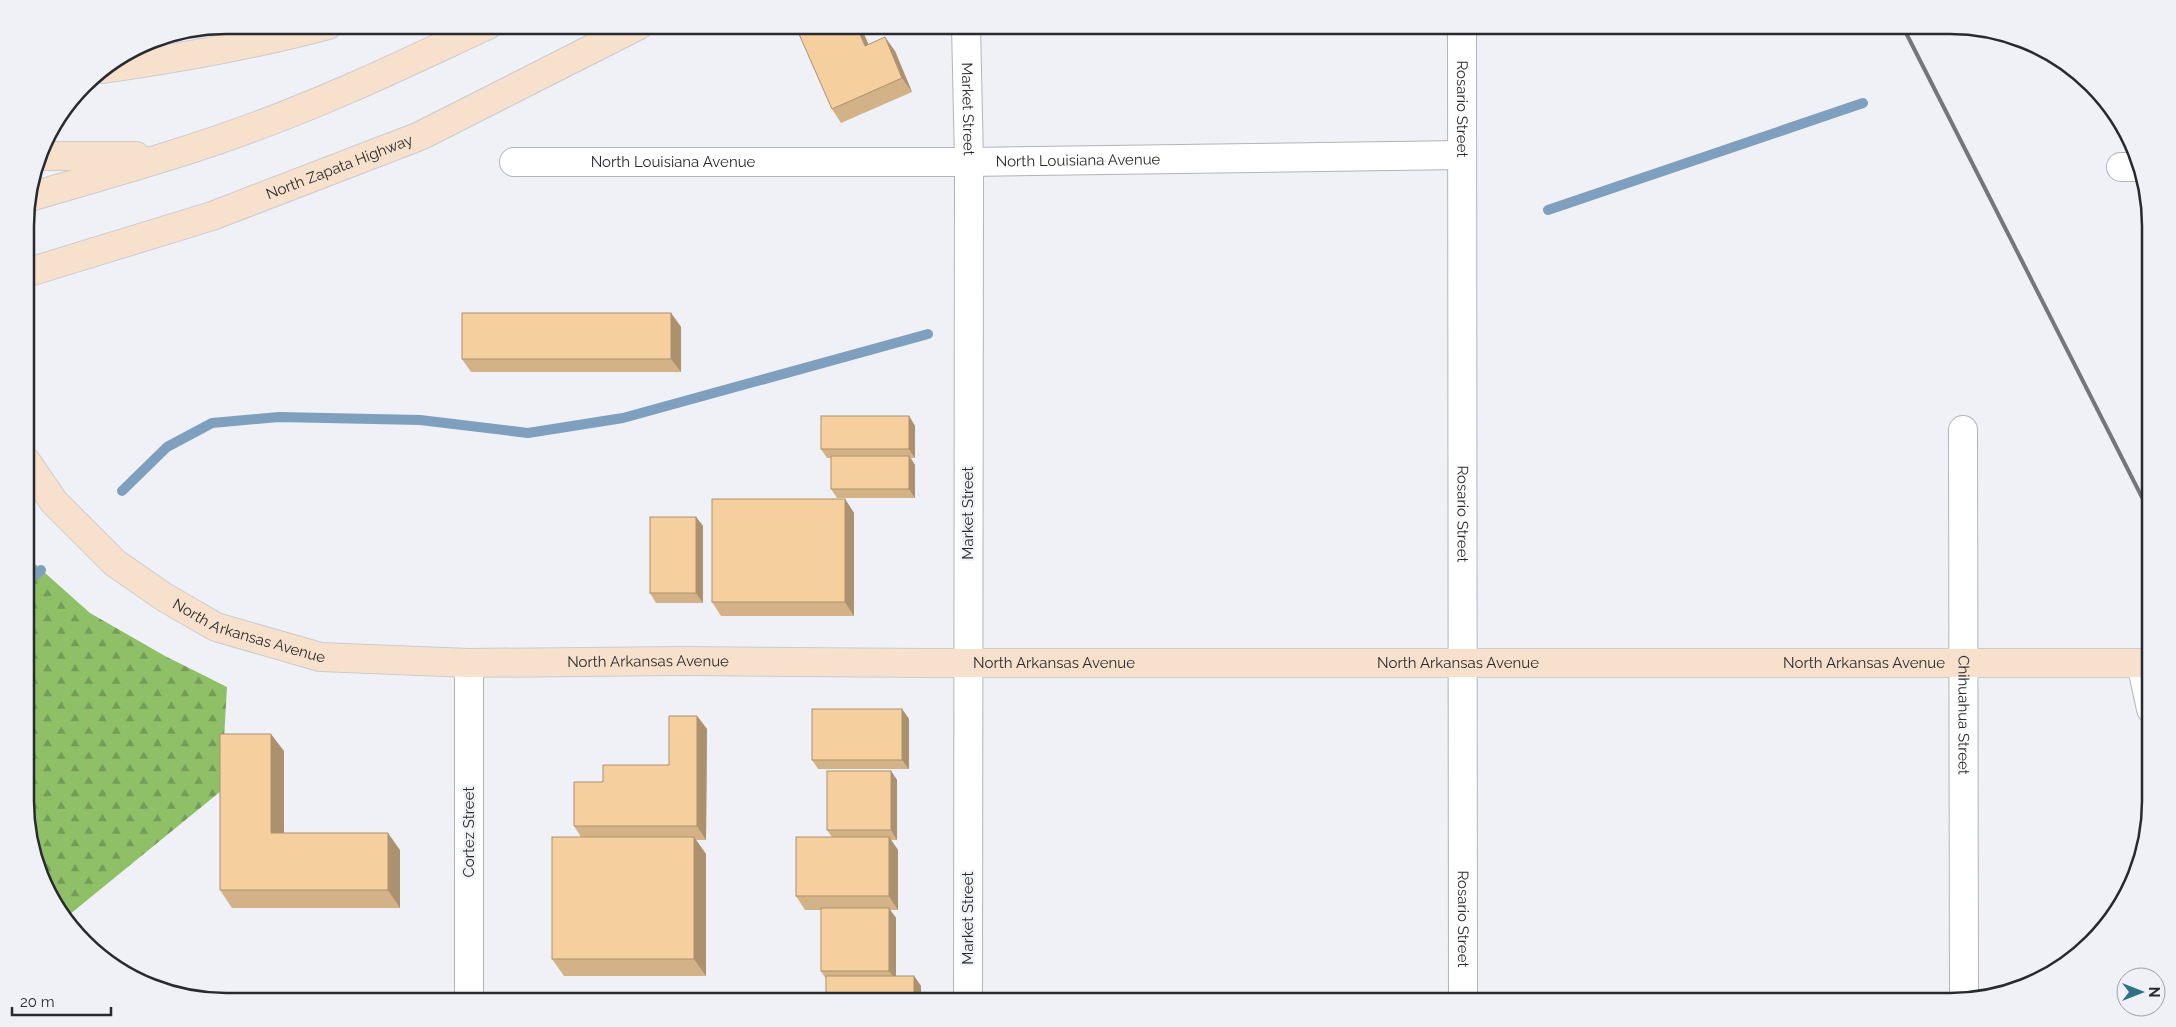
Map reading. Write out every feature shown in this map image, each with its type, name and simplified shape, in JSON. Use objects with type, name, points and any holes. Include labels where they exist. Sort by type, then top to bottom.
[{"type":"main road","points":[[117,67],[189,57],[296,34]]},
{"type":"main road","points":[[36,195],[170,156],[252,128],[364,83],[469,34]]},
{"type":"main road","name":"North Zapata Highway","points":[[34,272],[212,216],[420,136],[621,34]]},
{"type":"main road","points":[[47,156],[170,156]]},
{"type":"main road","name":"North Arkansas Avenue","points":[[34,473],[54,502],[115,562],[164,598],[216,627],[320,657],[468,663],[683,661],[968,664],[2142,662]]},
{"type":"main road","points":[[34,497],[54,502]]},
{"type":"street","name":"Market Street","points":[[966,34],[969,162],[968,993]]},
{"type":"street","name":"Rosario Street","points":[[1462,34],[1463,993]]},
{"type":"street","name":"North Louisiana Avenue","points":[[514,162],[969,162],[1462,156]]},
{"type":"street","name":"Chihuahua Street","points":[[1963,430],[1964,993]]},
{"type":"street","name":"Cortez Street","points":[[468,663],[468,993]]},
{"type":"green space","points":[[34,563],[90,613],[165,656],[227,687],[221,791],[70,914],[48,875],[40,851],[35,826]]},
{"type":"building","points":[[799,34],[860,34],[865,46],[885,37],[902,78],[832,109]]},
{"type":"building","points":[[462,313],[671,313],[671,359],[462,359]]},
{"type":"building","points":[[821,416],[909,416],[909,449],[821,449]]},
{"type":"building","points":[[831,456],[909,456],[909,489],[831,489]]},
{"type":"building","points":[[712,499],[845,499],[845,602],[712,602]]},
{"type":"building","points":[[650,517],[696,517],[696,593],[650,593]]},
{"type":"building","points":[[812,709],[902,709],[902,760],[812,760]]},
{"type":"building","points":[[669,716],[697,716],[697,826],[574,826],[574,782],[603,782],[603,765],[669,765]]},
{"type":"building","points":[[220,734],[271,734],[271,833],[388,833],[388,890],[220,890]]},
{"type":"building","points":[[827,771],[891,771],[891,830],[827,830]]},
{"type":"building","points":[[552,837],[694,837],[694,959],[552,959]]},
{"type":"building","points":[[796,837],[889,837],[889,896],[796,896]]},
{"type":"building","points":[[821,908],[889,908],[889,971],[821,971]]},
{"type":"building","points":[[826,976],[914,976],[914,993],[826,993]]},
{"type":"waterway","points":[[1548,210],[1863,103]]},
{"type":"waterway","points":[[122,491],[167,447],[212,423],[279,417],[420,420],[528,433],[623,418],[928,334]]},
{"type":"waterway","points":[[34,576],[41,570]]},
{"type":"railway","points":[[1907,34],[2142,497]]}]
